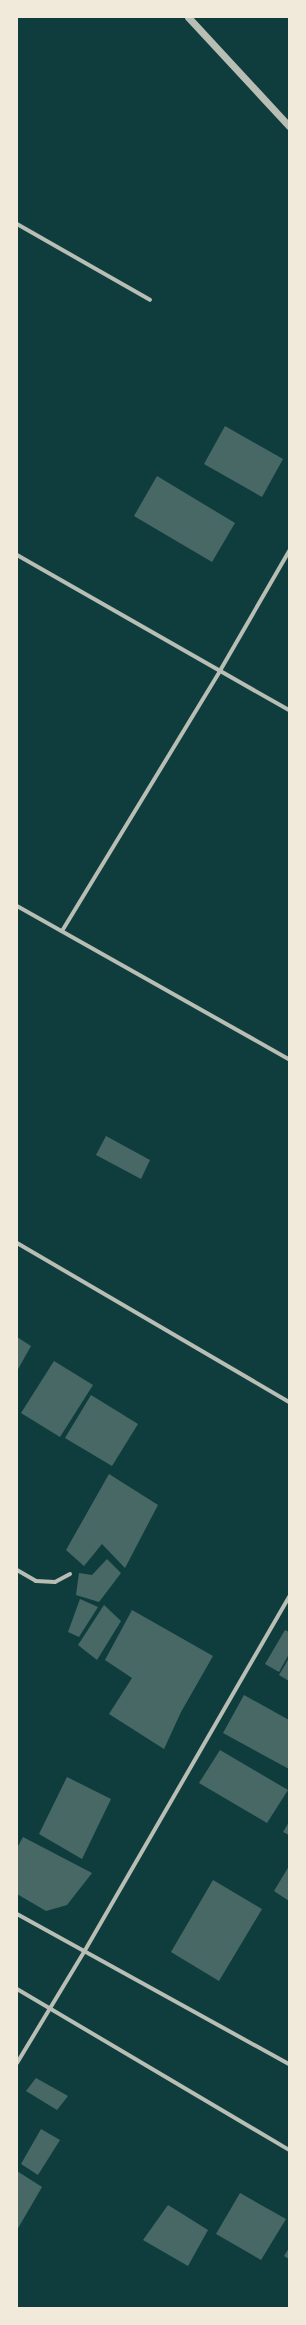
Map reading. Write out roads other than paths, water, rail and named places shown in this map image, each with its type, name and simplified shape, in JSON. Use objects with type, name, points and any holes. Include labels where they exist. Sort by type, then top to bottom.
[{"type":"street","points":[[188,17],[289,126]]},
{"type":"street","points":[[17,224],[150,300]]},
{"type":"street","points":[[62,931],[221,669],[289,551]]},
{"type":"street","points":[[17,555],[221,669],[289,710]]},
{"type":"street","points":[[17,906],[289,1059]]},
{"type":"street","points":[[17,1242],[289,1402]]},
{"type":"street","points":[[17,1570],[36,1581],[55,1582],[70,1574]]},
{"type":"street","points":[[17,2063],[84,1952],[289,1597]]},
{"type":"street","points":[[17,1914],[289,2064]]},
{"type":"street","points":[[17,1989],[289,2150]]}]
